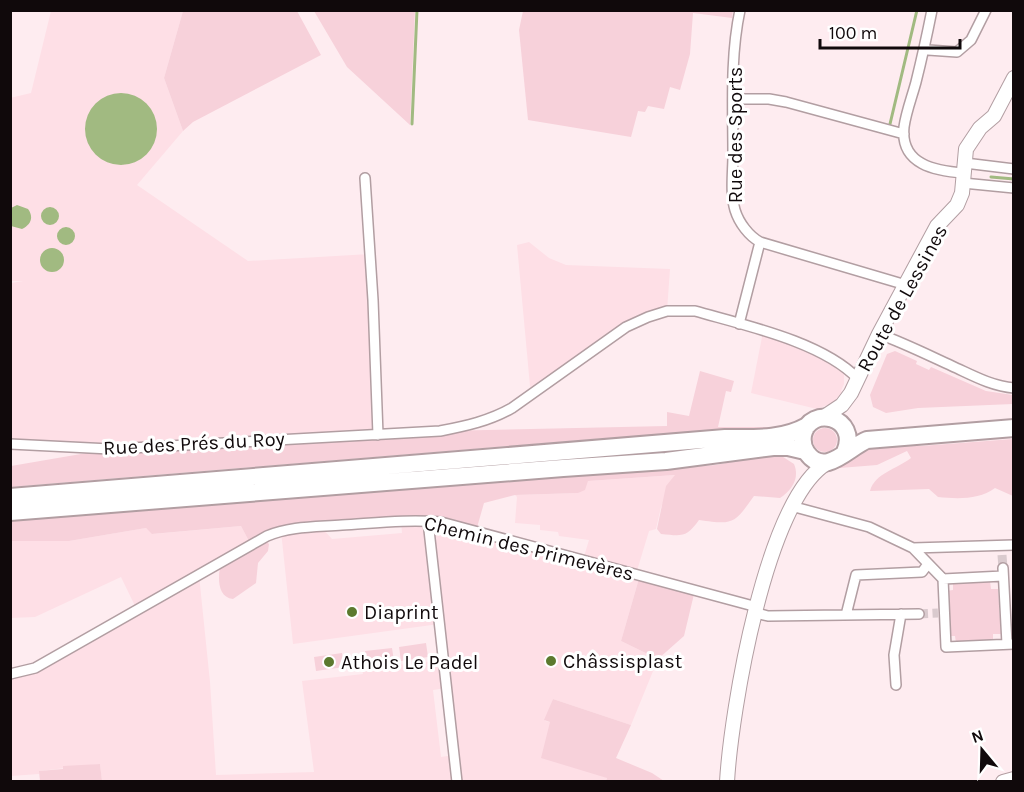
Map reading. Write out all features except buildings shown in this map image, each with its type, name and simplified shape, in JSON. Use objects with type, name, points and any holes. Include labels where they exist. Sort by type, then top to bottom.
[{"type":"highway","points":[[10,497],[725,438],[786,436],[824,417],[833,418],[844,427],[849,440],[845,452]]},
{"type":"highway","points":[[844,427],[878,430],[1014,417]]},
{"type":"highway","points":[[807,426],[803,437],[807,453]]},
{"type":"highway","points":[[10,512],[619,465],[709,457],[773,447],[788,447],[807,453],[820,462],[828,463],[839,459],[858,443],[875,439],[1014,428]]},
{"type":"main road","name":"Route de Lessines","points":[[824,417],[842,405],[851,393],[879,334],[937,226],[957,206],[966,149],[970,141],[994,116],[1014,78]]},
{"type":"main road","name":"Route de Lessines","points":[[844,427],[851,393]]},
{"type":"main road","points":[[801,489],[807,453]]},
{"type":"main road","points":[[727,782],[738,688],[756,610],[776,542],[801,489],[818,469],[828,463]]},
{"type":"main road","points":[[1003,782],[1014,778]]},
{"type":"street","name":"Rue des Sports","points":[[740,10],[736,29],[733,99],[733,204],[741,223],[753,238],[760,242]]},
{"type":"street","points":[[932,10],[925,48],[906,117],[904,134],[909,151],[925,167],[940,172],[964,173],[1014,169]]},
{"type":"street","points":[[925,48],[957,52],[971,40],[986,10]]},
{"type":"street","points":[[733,99],[769,99],[786,102],[904,134]]},
{"type":"street","points":[[964,173],[1014,188]]},
{"type":"street","points":[[364,178],[373,300],[378,435]]},
{"type":"street","points":[[739,324],[760,242],[906,285]]},
{"type":"street","name":"Rue des Prés du Roy","points":[[10,444],[110,449],[441,431],[476,424],[495,417],[527,398],[617,332],[648,316],[667,311],[695,311],[817,350],[844,366],[858,379]]},
{"type":"street","points":[[879,334],[902,342],[987,382],[1014,388]]},
{"type":"street","points":[[791,506],[869,527],[913,548],[943,579],[941,613],[946,647],[1010,644],[1003,572],[943,579]]},
{"type":"street","name":"Chemin des Primevères","points":[[10,674],[35,668],[276,532],[309,527],[409,520],[455,525],[756,610],[768,616],[919,614]]},
{"type":"street","points":[[428,521],[457,782]]},
{"type":"street","points":[[913,548],[1002,550],[1014,545]]},
{"type":"street","points":[[846,615],[856,575],[922,572],[928,564]]},
{"type":"street","points":[[896,686],[894,655],[901,614]]},
{"type":"shaded area","points":[[523,10],[733,11],[732,18],[693,13],[690,54],[680,90],[670,87],[664,109],[648,106],[645,112],[638,111],[631,137],[528,120],[519,30]]},
{"type":"shaded area","points":[[51,11],[183,11],[164,78],[183,131],[137,185],[248,261],[370,254],[378,435],[150,447],[11,444],[11,283],[23,281],[11,281],[10,98],[31,93]]},
{"type":"shaded area","points":[[183,11],[297,11],[321,55],[193,122],[183,131],[164,78]]},
{"type":"shaded area","points":[[314,11],[415,11],[410,125],[347,67]]},
{"type":"shaded area","points":[[121,93],[141,99],[151,109],[157,129],[151,149],[141,159],[121,165],[101,159],[91,149],[85,129],[91,109],[101,99]]},
{"type":"shaded area","points":[[17,205],[28,209],[31,215],[29,223],[22,229],[11,226],[11,208]]},
{"type":"shaded area","points":[[50,207],[56,210],[59,216],[56,222],[50,225],[44,222],[41,216],[44,210]]},
{"type":"shaded area","points":[[66,227],[72,230],[75,236],[72,242],[66,245],[60,242],[57,236],[60,230]]},
{"type":"shaded area","points":[[529,242],[549,258],[566,265],[670,269],[667,311],[648,317],[534,393],[530,386],[517,245]]},
{"type":"shaded area","points":[[52,248],[61,251],[64,260],[61,269],[52,272],[43,269],[40,260],[43,251]]},
{"type":"shaded area","points":[[763,332],[844,366],[842,392],[833,403],[817,409],[751,393]]},
{"type":"shaded area","points":[[895,351],[917,361],[916,364],[929,370],[931,367],[986,391],[1013,395],[1013,404],[918,408],[886,413],[873,407],[870,395],[887,354]]},
{"type":"shaded area","points":[[700,371],[734,381],[731,392],[726,391],[718,427],[779,427],[784,430],[725,430],[595,439],[11,487],[11,466],[110,449],[441,431],[667,426],[667,412],[689,416]]},
{"type":"shaded area","points":[[825,428],[834,431],[837,440],[834,449],[825,452],[816,449],[813,440],[816,431]]},
{"type":"shaded area","points":[[1013,439],[1013,496],[995,488],[975,497],[960,498],[938,497],[929,489],[870,491],[881,476],[911,458],[907,451],[877,465],[827,469],[854,450],[895,442],[921,446]]},
{"type":"shaded area","points":[[770,454],[780,455],[794,464],[796,469],[795,479],[784,495],[780,498],[754,496],[742,512],[732,520],[720,522],[699,520],[687,533],[661,534],[657,529],[666,486],[675,475],[588,481],[585,490],[578,493],[515,495],[484,503],[476,531],[441,522],[301,528],[265,540],[269,544],[268,551],[258,563],[256,583],[233,599],[227,597],[221,590],[219,573],[221,562],[251,545],[241,526],[152,534],[146,528],[69,541],[11,541],[10,522],[13,521],[716,465]]},
{"type":"shaded area","points":[[676,475],[661,507],[656,529],[649,531],[636,574],[640,575],[621,641],[658,659],[631,725],[553,699],[545,721],[550,722],[607,778],[606,781],[102,782],[100,764],[11,776],[11,674],[21,673],[137,610],[121,577],[35,617],[11,618],[10,541],[69,541],[146,528],[153,534],[241,526],[251,545],[199,575],[210,682],[216,775],[314,772],[302,681],[363,674],[362,669],[443,660],[439,624],[293,644],[281,531],[321,527],[332,539],[402,533],[401,521],[416,520],[583,560],[589,540],[559,536],[558,532],[540,530],[540,525],[515,523],[517,497],[515,495],[578,493],[588,481]],"holes":[[[446,688],[454,755],[441,757],[433,690]]]},
{"type":"shaded area","points":[[640,575],[695,590],[684,636],[658,659],[621,641]]},
{"type":"shaded area","points":[[990,581],[991,589],[998,589],[1001,634],[993,634],[993,641],[956,643],[955,636],[948,636],[946,591],[953,590],[953,584]]},
{"type":"shaded area","name":"Athois Le Padel","points":[[426,643],[428,657],[401,661],[399,647]]},
{"type":"shaded area","name":"Athois Le Padel","points":[[392,648],[394,661],[366,665],[365,651]]},
{"type":"shaded area","name":"Athois Le Padel","points":[[342,653],[344,667],[316,671],[314,657]]},
{"type":"shaded area","points":[[553,699],[631,725],[616,758],[652,773],[664,781],[606,781],[607,778],[541,758],[550,722],[544,720]]},
{"type":"shaded area","points":[[100,764],[102,781],[40,781],[39,771],[63,769],[63,766]]},
{"type":"waterway","points":[[412,124],[417,10]]},
{"type":"waterway","points":[[890,124],[917,10]]},
{"type":"waterway","points":[[991,177],[1014,179]]},
{"type":"tunnel","points":[[1002,555],[1003,568]]},
{"type":"tunnel","points":[[919,614],[938,613]]},
{"type":"place","name":"Diaprint","points":[[352,612]]},
{"type":"place","name":"Châssisplast","points":[[551,661]]},
{"type":"place","name":"Athois Le Padel","points":[[329,662]]}]
